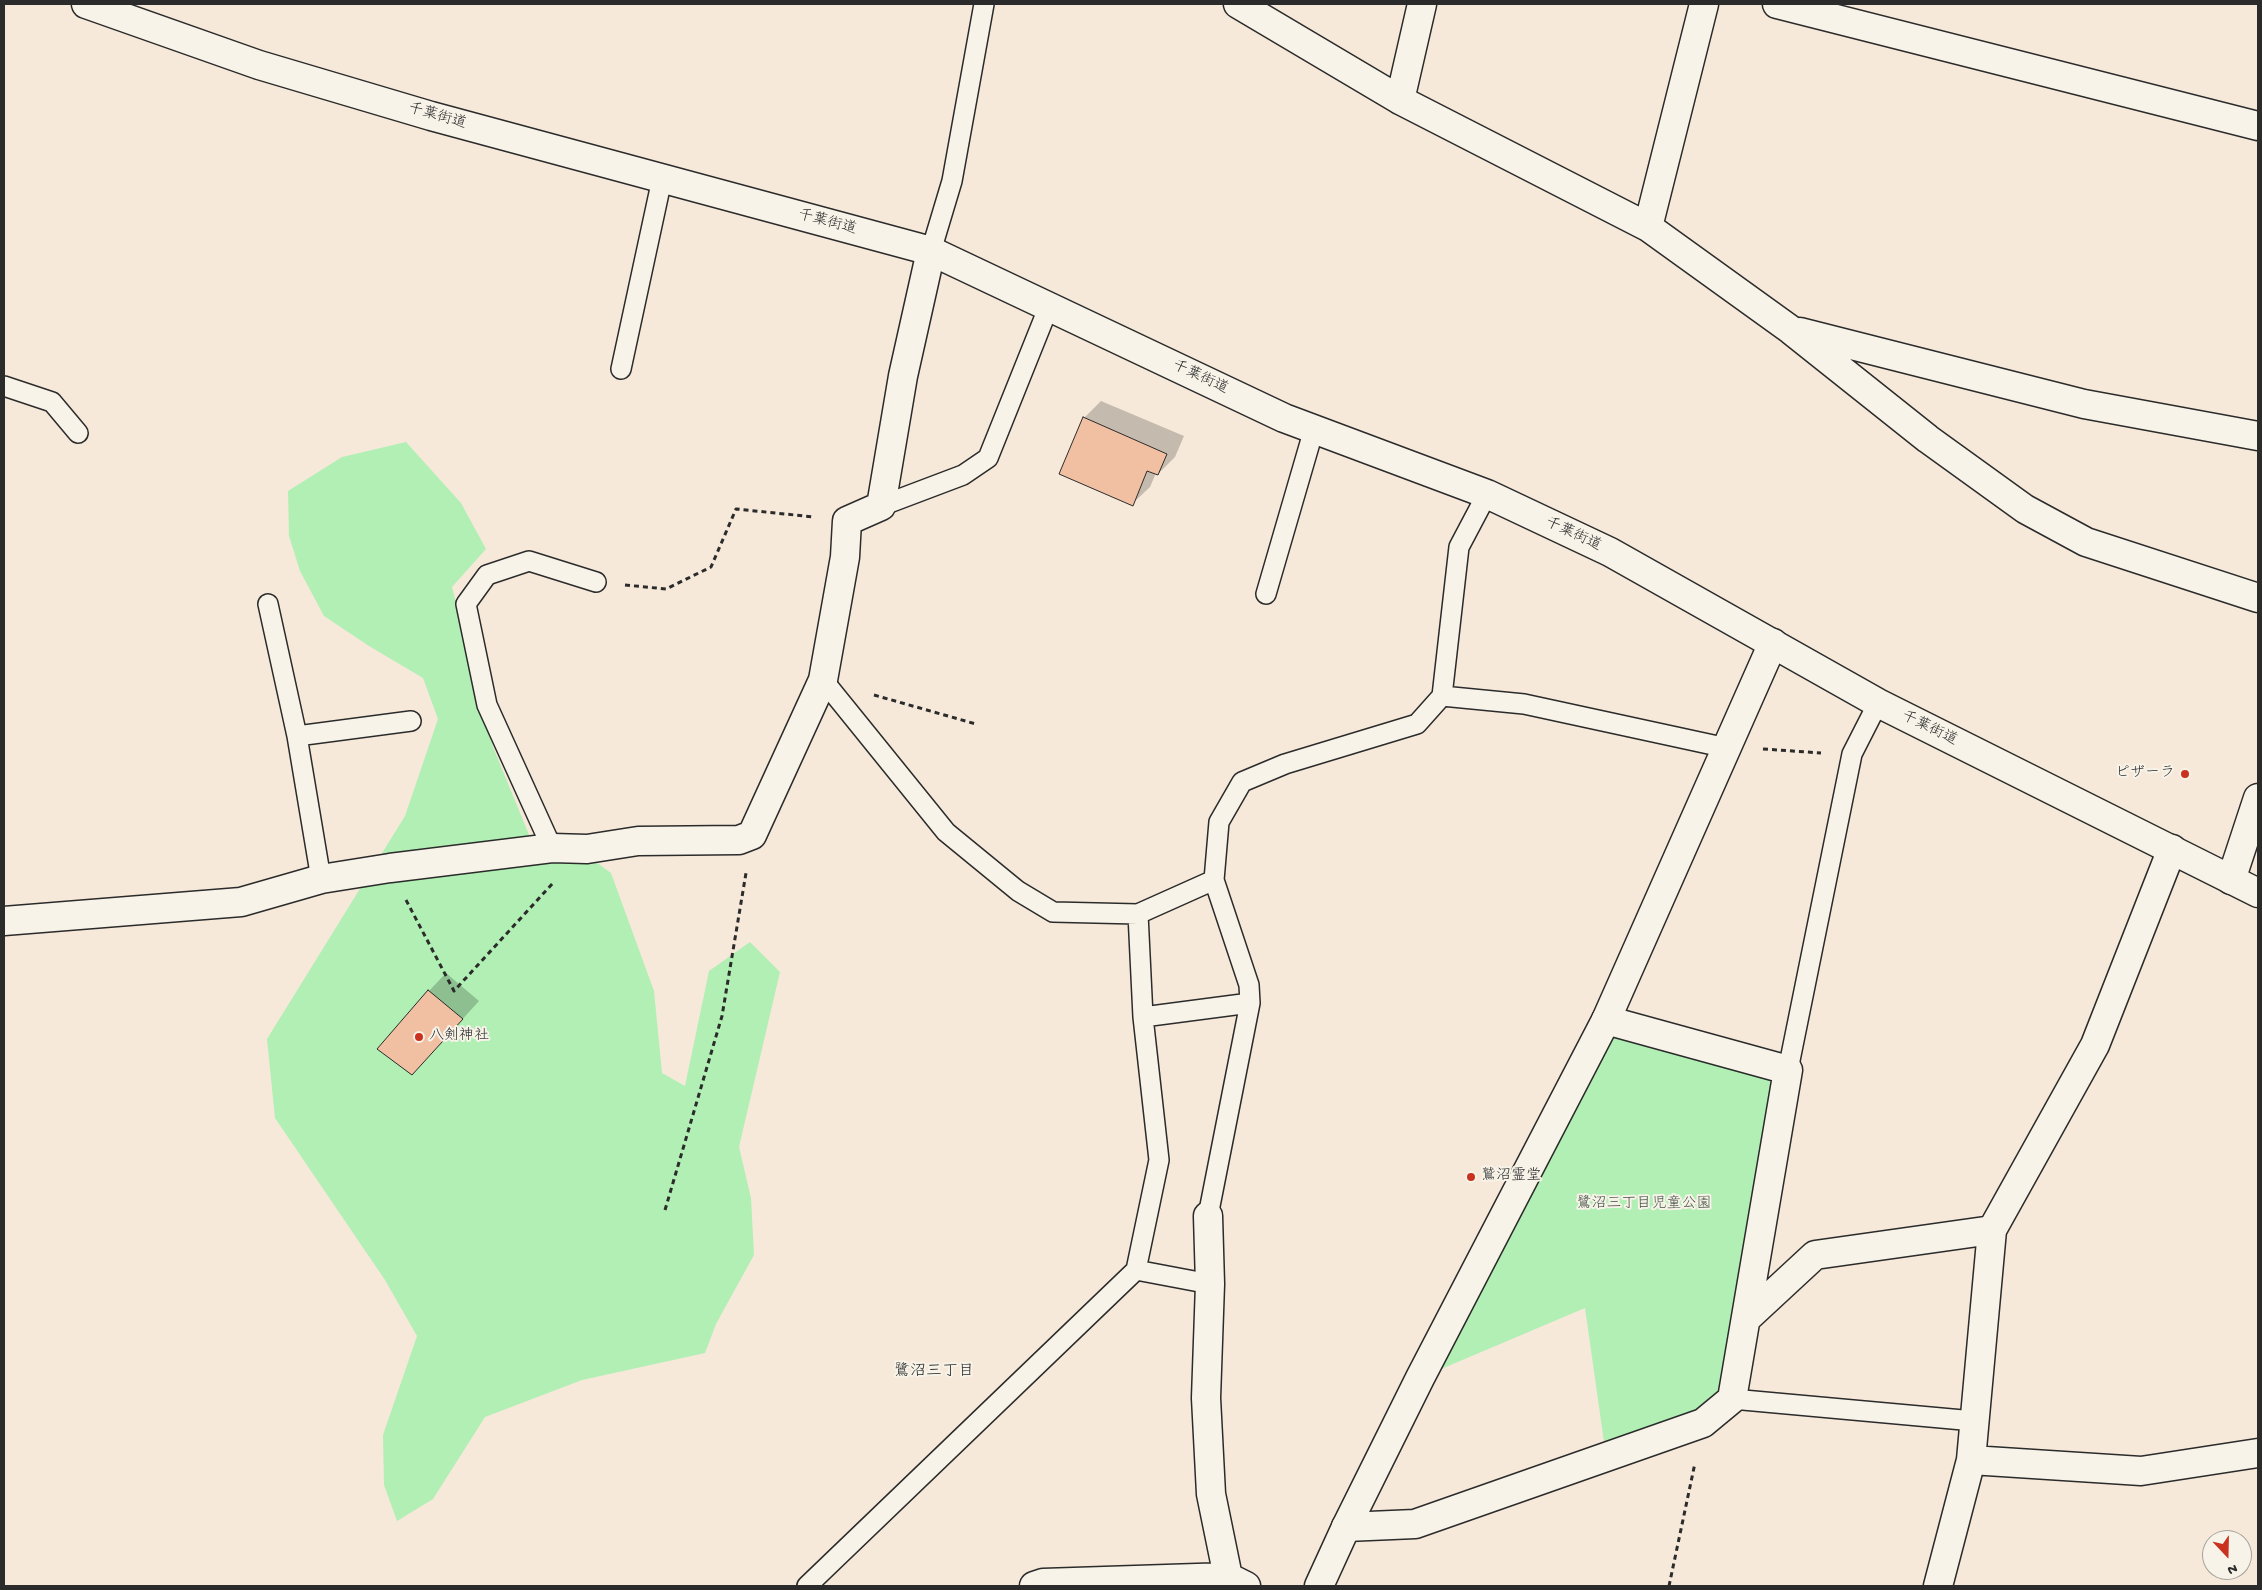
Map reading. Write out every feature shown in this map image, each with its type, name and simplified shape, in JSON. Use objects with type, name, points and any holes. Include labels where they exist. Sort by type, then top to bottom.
[{"type":"main road","name":"千葉街道","points":[[86,4],[259,65],[431,116],[931,251],[1284,418],[1486,494],[1610,552],[1878,703],[2258,893]]},
{"type":"main road","points":[[1238,4],[1400,100],[1648,227],[1791,330],[1928,439],[2025,509],[2086,542],[2258,598]]},
{"type":"main road","points":[[1400,100],[1422,4]]},
{"type":"main road","points":[[1648,227],[1704,4]]},
{"type":"main road","points":[[1777,4],[2258,126]]},
{"type":"main road","points":[[4,921],[241,902],[321,879],[390,868],[552,848],[587,848],[638,841],[739,840],[752,835],[823,680],[845,557],[847,521],[880,506],[903,376],[931,251]]},
{"type":"main road","points":[[1791,330],[2084,404],[2258,436]]},
{"type":"main road","points":[[1319,1586],[1420,1378],[1606,1020],[1773,643]]},
{"type":"main road","points":[[2231,880],[2258,798]]},
{"type":"main road","points":[[1938,1586],[1971,1460],[1992,1230],[2095,1045],[2172,849]]},
{"type":"main road","points":[[1346,1527],[1415,1524],[1703,1423],[1732,1399],[1788,1070],[1606,1020]]},
{"type":"main road","points":[[1034,1586],[1043,1583],[1237,1582],[1210,1484],[1206,1398],[1210,1284],[1208,1216]]},
{"type":"main road","points":[[1747,1318],[1815,1256],[1992,1230]]},
{"type":"main road","points":[[1971,1460],[2141,1471],[2258,1453]]},
{"type":"lane","points":[[931,251],[952,181],[984,4]]},
{"type":"lane","points":[[621,369],[662,179]]},
{"type":"lane","points":[[880,506],[963,475],[988,458],[1049,306]]},
{"type":"lane","points":[[4,386],[52,402],[78,433]]},
{"type":"lane","points":[[1266,594],[1314,429]]},
{"type":"lane","points":[[1208,1216],[1250,1003],[1249,985],[1214,880],[1219,822],[1242,782],[1285,764],[1418,724],[1442,696],[1459,547],[1486,494]]},
{"type":"lane","points":[[552,848],[487,705],[466,604],[487,575],[529,561],[596,582]]},
{"type":"lane","points":[[268,604],[297,736],[321,879]]},
{"type":"lane","points":[[823,680],[946,832],[1018,891],[1053,912],[1138,914],[1214,880]]},
{"type":"lane","points":[[1442,696],[1524,704],[1727,748]]},
{"type":"lane","points":[[1788,1070],[1852,754],[1878,703]]},
{"type":"lane","points":[[297,736],[411,721]]},
{"type":"lane","points":[[807,1586],[1136,1270],[1159,1160],[1142,1017],[1138,914]]},
{"type":"lane","points":[[1142,1017],[1250,1003]]},
{"type":"lane","points":[[1136,1270],[1210,1284]]},
{"type":"lane","points":[[1732,1399],[1974,1421]]},
{"type":"path","points":[[596,582],[666,590],[711,568],[736,509],[847,521]]},
{"type":"path","points":[[823,680],[976,724]]},
{"type":"path","points":[[1727,748],[1852,754]]},
{"type":"path","points":[[666,1210],[722,1016],[752,835]]},
{"type":"path","points":[[390,868],[454,991],[550,885]]},
{"type":"path","points":[[1670,1586],[1703,1423]]},
{"type":"green space","points":[[406,442],[461,503],[486,549],[452,587],[493,747],[539,859],[592,859],[611,873],[654,991],[662,1073],[685,1086],[709,971],[750,942],[780,972],[739,1147],[751,1198],[754,1255],[716,1324],[705,1353],[582,1380],[485,1417],[433,1499],[397,1521],[384,1485],[383,1435],[417,1336],[385,1280],[275,1118],[267,1039],[405,816],[438,719],[423,678],[369,646],[324,616],[300,571],[289,536],[288,491],[342,457]]},
{"type":"green space","name":"鷺沼三丁目児童公園","points":[[1606,1020],[1788,1070],[1732,1399],[1606,1456],[1585,1308],[1420,1378]]},
{"type":"building","points":[[1083,417],[1167,454],[1158,475],[1147,471],[1133,506],[1059,474]]},
{"type":"building","points":[[428,990],[463,1019],[412,1075],[377,1049]]},
{"type":"place","name":"ピザーラ","points":[[2185,774]]},
{"type":"place","name":"八剣神社","points":[[419,1037]]},
{"type":"place","name":"鷲沼霊堂","points":[[1471,1177]]},
{"type":"district","name":"鷺沼三丁目","points":[[934,1373]]}]
